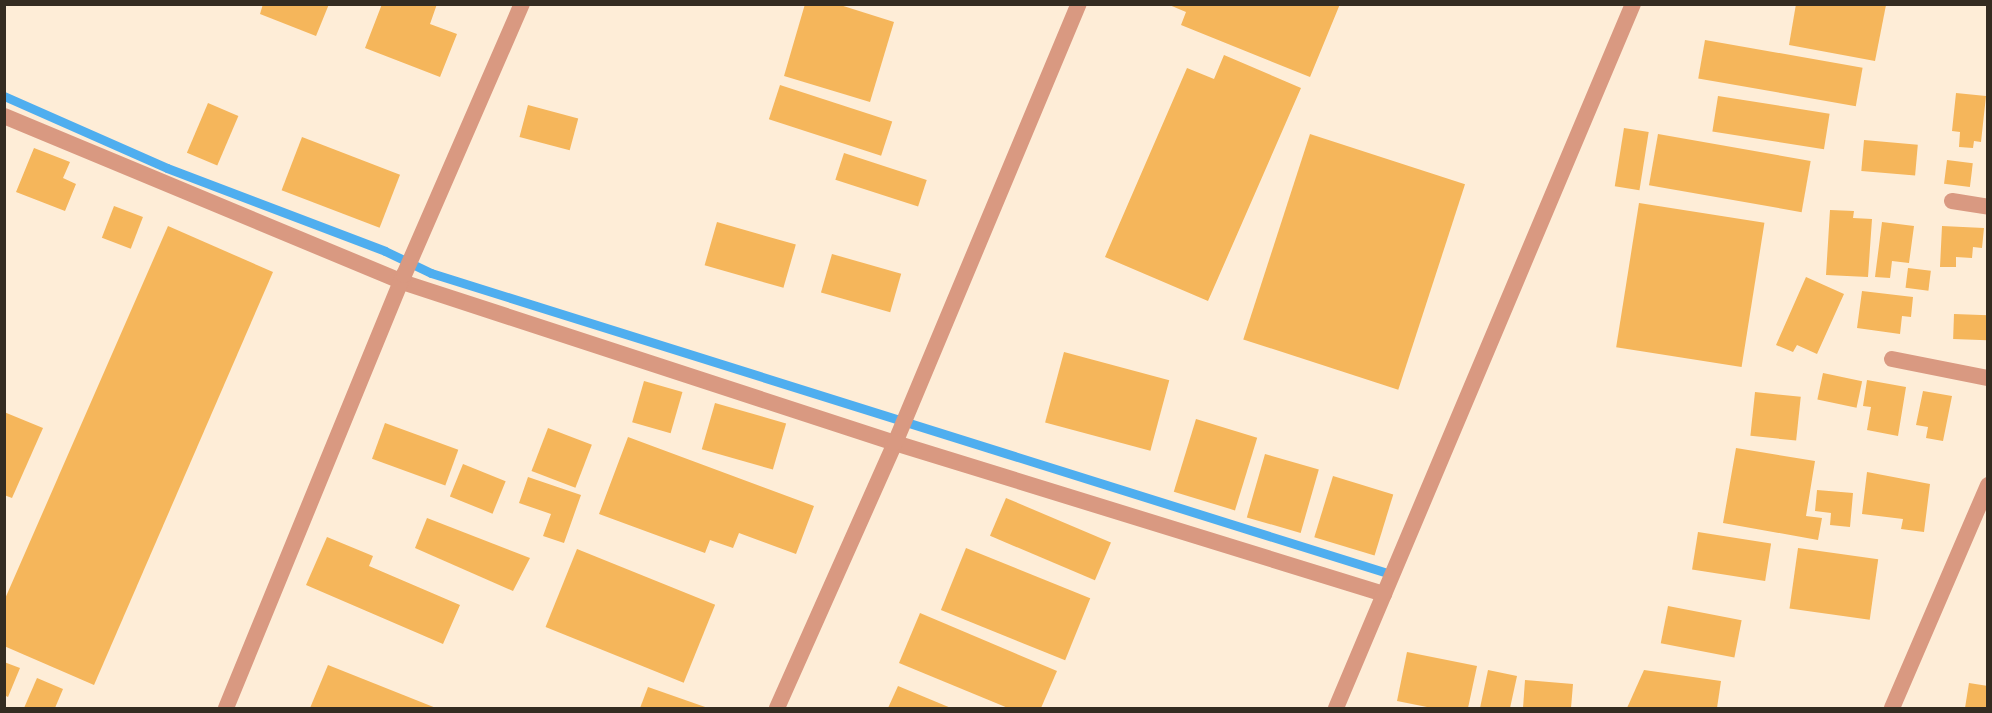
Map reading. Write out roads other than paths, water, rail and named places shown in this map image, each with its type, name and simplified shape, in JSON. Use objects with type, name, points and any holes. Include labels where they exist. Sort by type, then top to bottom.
[{"type":"street","points":[[226,708],[403,278],[522,4]]},
{"type":"street","points":[[777,708],[895,443],[1079,4]]},
{"type":"street","points":[[1336,708],[1634,4]]},
{"type":"street","points":[[4,116],[403,278],[895,443],[1384,594]]},
{"type":"street","points":[[1952,201],[1988,207]]},
{"type":"street","points":[[1892,359],[1988,378]]},
{"type":"street","points":[[1892,708],[1988,485]]},
{"type":"waterway","points":[[4,96],[167,168],[385,251],[431,273],[1384,572]]}]
